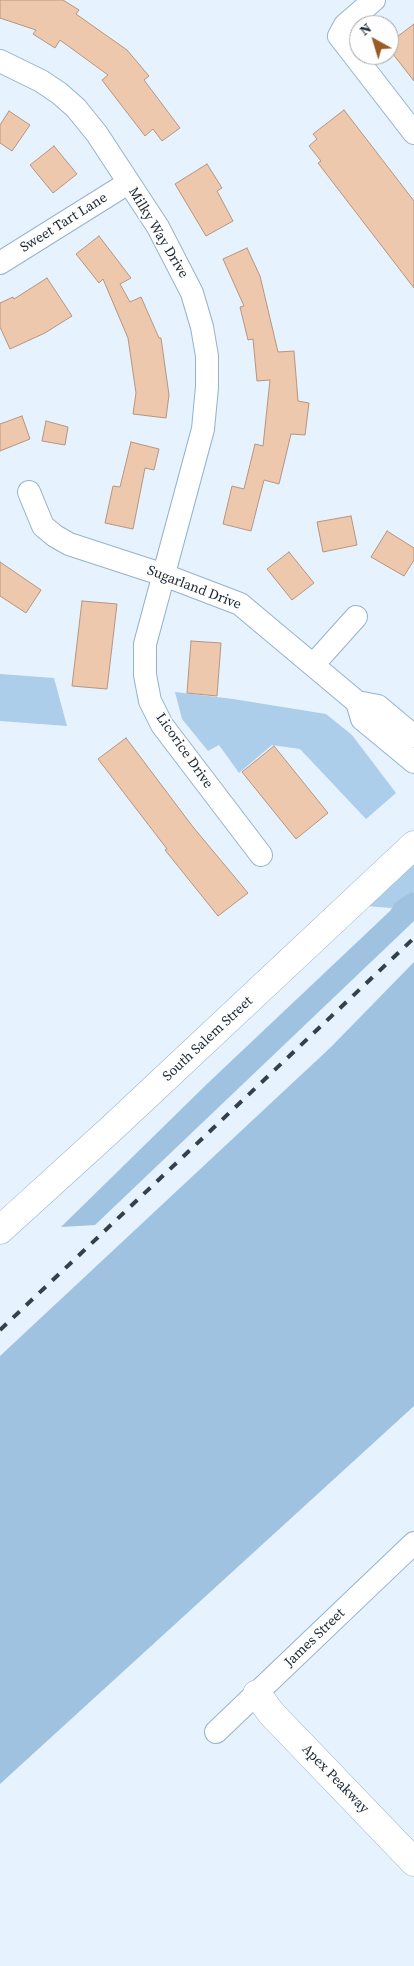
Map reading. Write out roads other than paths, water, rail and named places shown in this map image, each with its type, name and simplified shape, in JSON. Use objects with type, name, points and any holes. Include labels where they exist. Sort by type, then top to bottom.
[{"type":"main road","name":"South Salem Street","points":[[0,1230],[184,1061],[414,845]]},
{"type":"main road","name":"Apex Peakway","points":[[257,1694],[271,1713],[414,1862]]},
{"type":"street","points":[[374,0],[345,25],[339,36],[414,133]]},
{"type":"street","name":"Milky Way Drive","points":[[0,61],[41,81],[76,108],[96,134],[158,227],[192,293],[202,327],[206,356],[207,387],[203,429],[164,576]]},
{"type":"street","name":"Sweet Tart Lane","points":[[0,263],[128,182]]},
{"type":"street","name":"Sugarland Drive","points":[[29,492],[43,526],[55,536],[69,544],[240,604],[357,702],[378,706],[414,736]]},
{"type":"street","name":"Licorice Drive","points":[[164,576],[145,644],[145,674],[150,701],[162,725],[261,855]]},
{"type":"street","points":[[313,666],[356,616]]},
{"type":"street","name":"Sugarland Drive","points":[[357,702],[362,719],[414,762]]},
{"type":"street","name":"James Street","points":[[216,1732],[414,1543]]},
{"type":"railway","points":[[0,1330],[414,938]]}]
